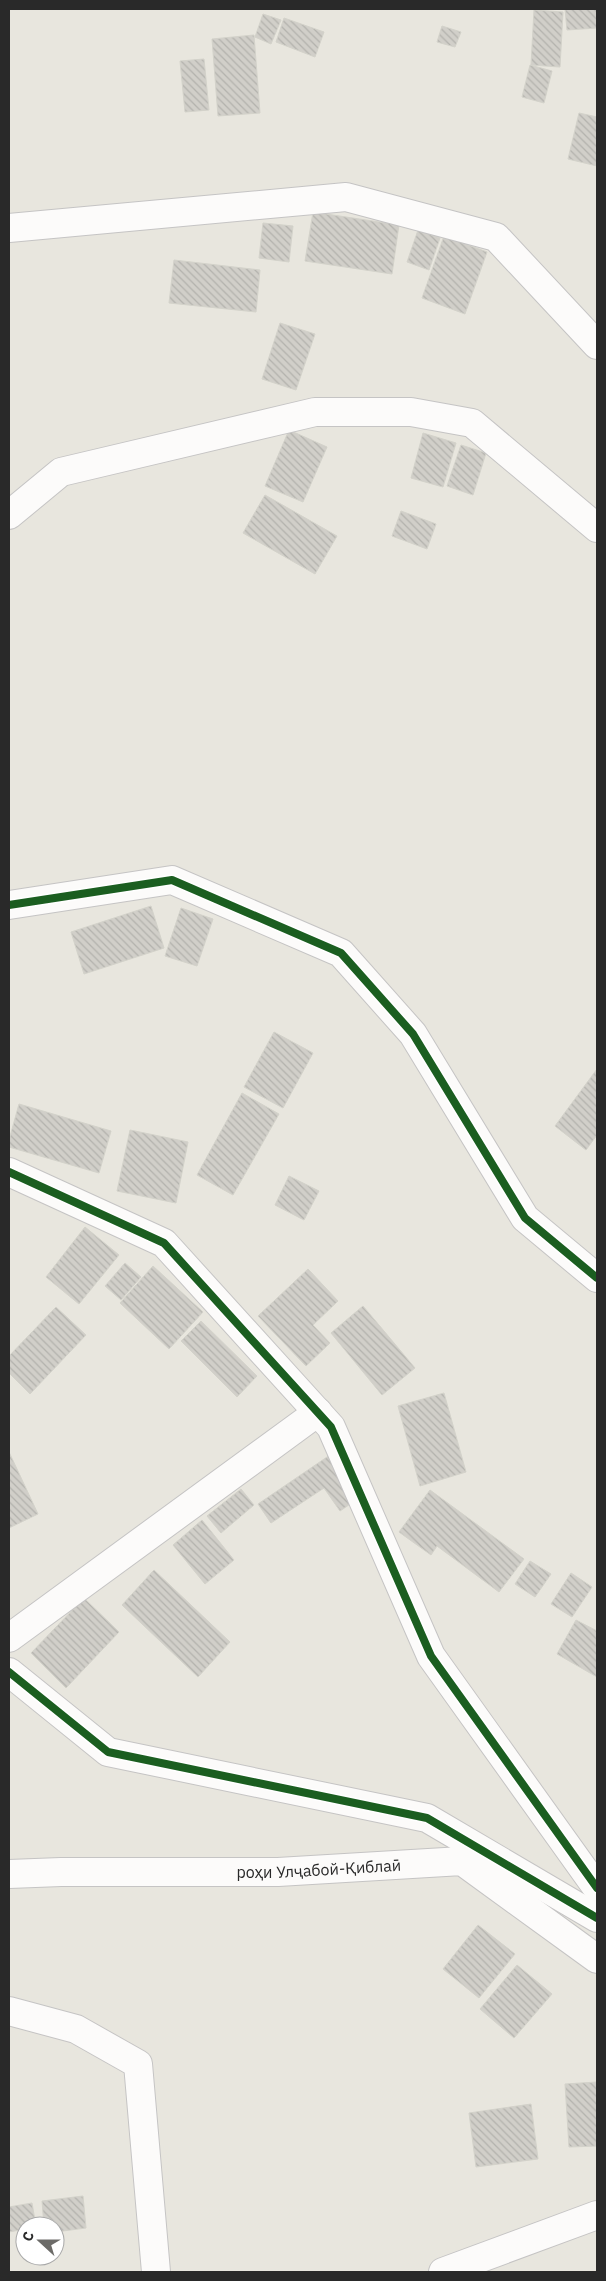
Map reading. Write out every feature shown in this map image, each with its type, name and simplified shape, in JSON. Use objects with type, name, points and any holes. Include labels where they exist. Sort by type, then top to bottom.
[{"type":"street","points":[[9,228],[346,197],[496,237],[597,345]]},
{"type":"street","points":[[9,515],[61,472],[315,412],[411,412],[472,424],[597,528]]},
{"type":"street","points":[[9,905],[172,880],[341,953],[413,1034],[525,1218],[597,1278]]},
{"type":"street","points":[[9,1172],[164,1243],[331,1427],[431,1656],[597,1888]]},
{"type":"street","points":[[9,1638],[318,1412]]},
{"type":"street","points":[[9,1672],[108,1752],[427,1818],[597,1918]]},
{"type":"street","name":"роҳи Улҷабой-Қиблаӣ","points":[[9,1874],[278,1872],[462,1861],[597,1959]]},
{"type":"street","points":[[9,2011],[76,2029],[138,2064],[156,2272]]},
{"type":"street","points":[[443,2272],[597,2215]]},
{"type":"building","points":[[565,9],[597,9],[597,28],[567,30]]},
{"type":"building","points":[[534,10],[563,12],[560,67],[531,65]]},
{"type":"building","points":[[263,14],[281,20],[271,44],[255,37]]},
{"type":"building","points":[[284,18],[324,32],[315,57],[276,42]]},
{"type":"building","points":[[442,26],[461,32],[455,47],[437,42]]},
{"type":"building","points":[[254,35],[260,113],[218,116],[212,39]]},
{"type":"building","points":[[204,59],[209,110],[185,112],[180,61]]},
{"type":"building","points":[[530,65],[552,71],[544,103],[522,97]]},
{"type":"building","points":[[579,113],[597,117],[597,166],[568,159]]},
{"type":"building","points":[[313,212],[399,225],[392,274],[305,261]]},
{"type":"building","points":[[263,223],[293,226],[289,262],[259,258]]},
{"type":"building","points":[[418,230],[440,238],[429,270],[407,262]]},
{"type":"building","points":[[444,236],[487,252],[465,314],[422,298]]},
{"type":"building","points":[[174,260],[260,270],[256,312],[169,303]]},
{"type":"building","points":[[280,323],[315,334],[296,390],[262,379]]},
{"type":"building","points":[[289,430],[327,447],[303,502],[265,486]]},
{"type":"building","points":[[423,433],[456,443],[443,487],[411,478]]},
{"type":"building","points":[[461,445],[486,453],[473,495],[447,486]]},
{"type":"building","points":[[265,495],[337,536],[315,574],[243,533]]},
{"type":"building","points":[[401,511],[436,524],[427,549],[392,536]]},
{"type":"building","points":[[151,906],[164,948],[84,974],[71,932]]},
{"type":"building","points":[[181,908],[213,919],[197,966],[165,956]]},
{"type":"building","points":[[274,1032],[313,1053],[283,1108],[244,1087]]},
{"type":"building","points":[[597,1069],[597,1135],[586,1150],[555,1126]]},
{"type":"building","points":[[242,1093],[279,1114],[233,1195],[197,1175]]},
{"type":"building","points":[[19,1104],[111,1131],[99,1173],[9,1147],[9,1140]]},
{"type":"building","points":[[130,1130],[188,1142],[176,1203],[117,1191]]},
{"type":"building","points":[[289,1176],[319,1191],[304,1220],[275,1205]]},
{"type":"building","points":[[85,1227],[119,1255],[79,1304],[46,1277]]},
{"type":"building","points":[[125,1263],[141,1277],[121,1300],[105,1286]]},
{"type":"building","points":[[153,1266],[203,1312],[169,1349],[120,1303]]},
{"type":"building","points":[[308,1269],[338,1301],[313,1325],[330,1343],[306,1366],[258,1316]]},
{"type":"building","points":[[363,1306],[415,1368],[382,1395],[331,1333]]},
{"type":"building","points":[[56,1307],[86,1335],[30,1394],[9,1373],[9,1356]]},
{"type":"building","points":[[201,1321],[257,1376],[237,1397],[181,1341]]},
{"type":"building","points":[[444,1393],[466,1472],[420,1486],[398,1406]]},
{"type":"building","points":[[9,1452],[38,1514],[9,1528]]},
{"type":"building","points":[[330,1455],[359,1498],[340,1511],[324,1488],[271,1523],[258,1504]]},
{"type":"building","points":[[241,1489],[254,1505],[221,1533],[207,1516]]},
{"type":"building","points":[[430,1490],[524,1559],[499,1592],[437,1546],[431,1555],[399,1532]]},
{"type":"building","points":[[202,1520],[234,1560],[205,1584],[173,1545]]},
{"type":"building","points":[[530,1561],[551,1574],[535,1597],[515,1584]]},
{"type":"building","points":[[154,1570],[230,1642],[198,1677],[122,1605]]},
{"type":"building","points":[[571,1573],[592,1587],[572,1617],[551,1604]]},
{"type":"building","points":[[84,1598],[119,1632],[66,1688],[31,1653]]},
{"type":"building","points":[[576,1620],[597,1631],[597,1677],[557,1654]]},
{"type":"building","points":[[478,1925],[515,1954],[479,1998],[443,1969]]},
{"type":"building","points":[[517,1965],[552,1994],[514,2038],[480,2009]]},
{"type":"building","points":[[597,2082],[597,2146],[569,2147],[565,2084]]},
{"type":"building","points":[[531,2104],[538,2159],[476,2167],[469,2113]]},
{"type":"building","points":[[83,2196],[86,2228],[65,2231],[65,2216],[43,2216],[42,2201]]},
{"type":"building","points":[[32,2203],[34,2216],[15,2216],[15,2231],[9,2232],[9,2207]]},
{"type":"cycle path","points":[[9,905],[172,880],[341,953],[413,1034],[525,1218],[597,1278]]},
{"type":"cycle path","points":[[9,1172],[164,1243],[331,1427],[431,1656],[597,1888]]},
{"type":"cycle path","points":[[9,1672],[108,1752],[427,1818],[597,1918]]}]
